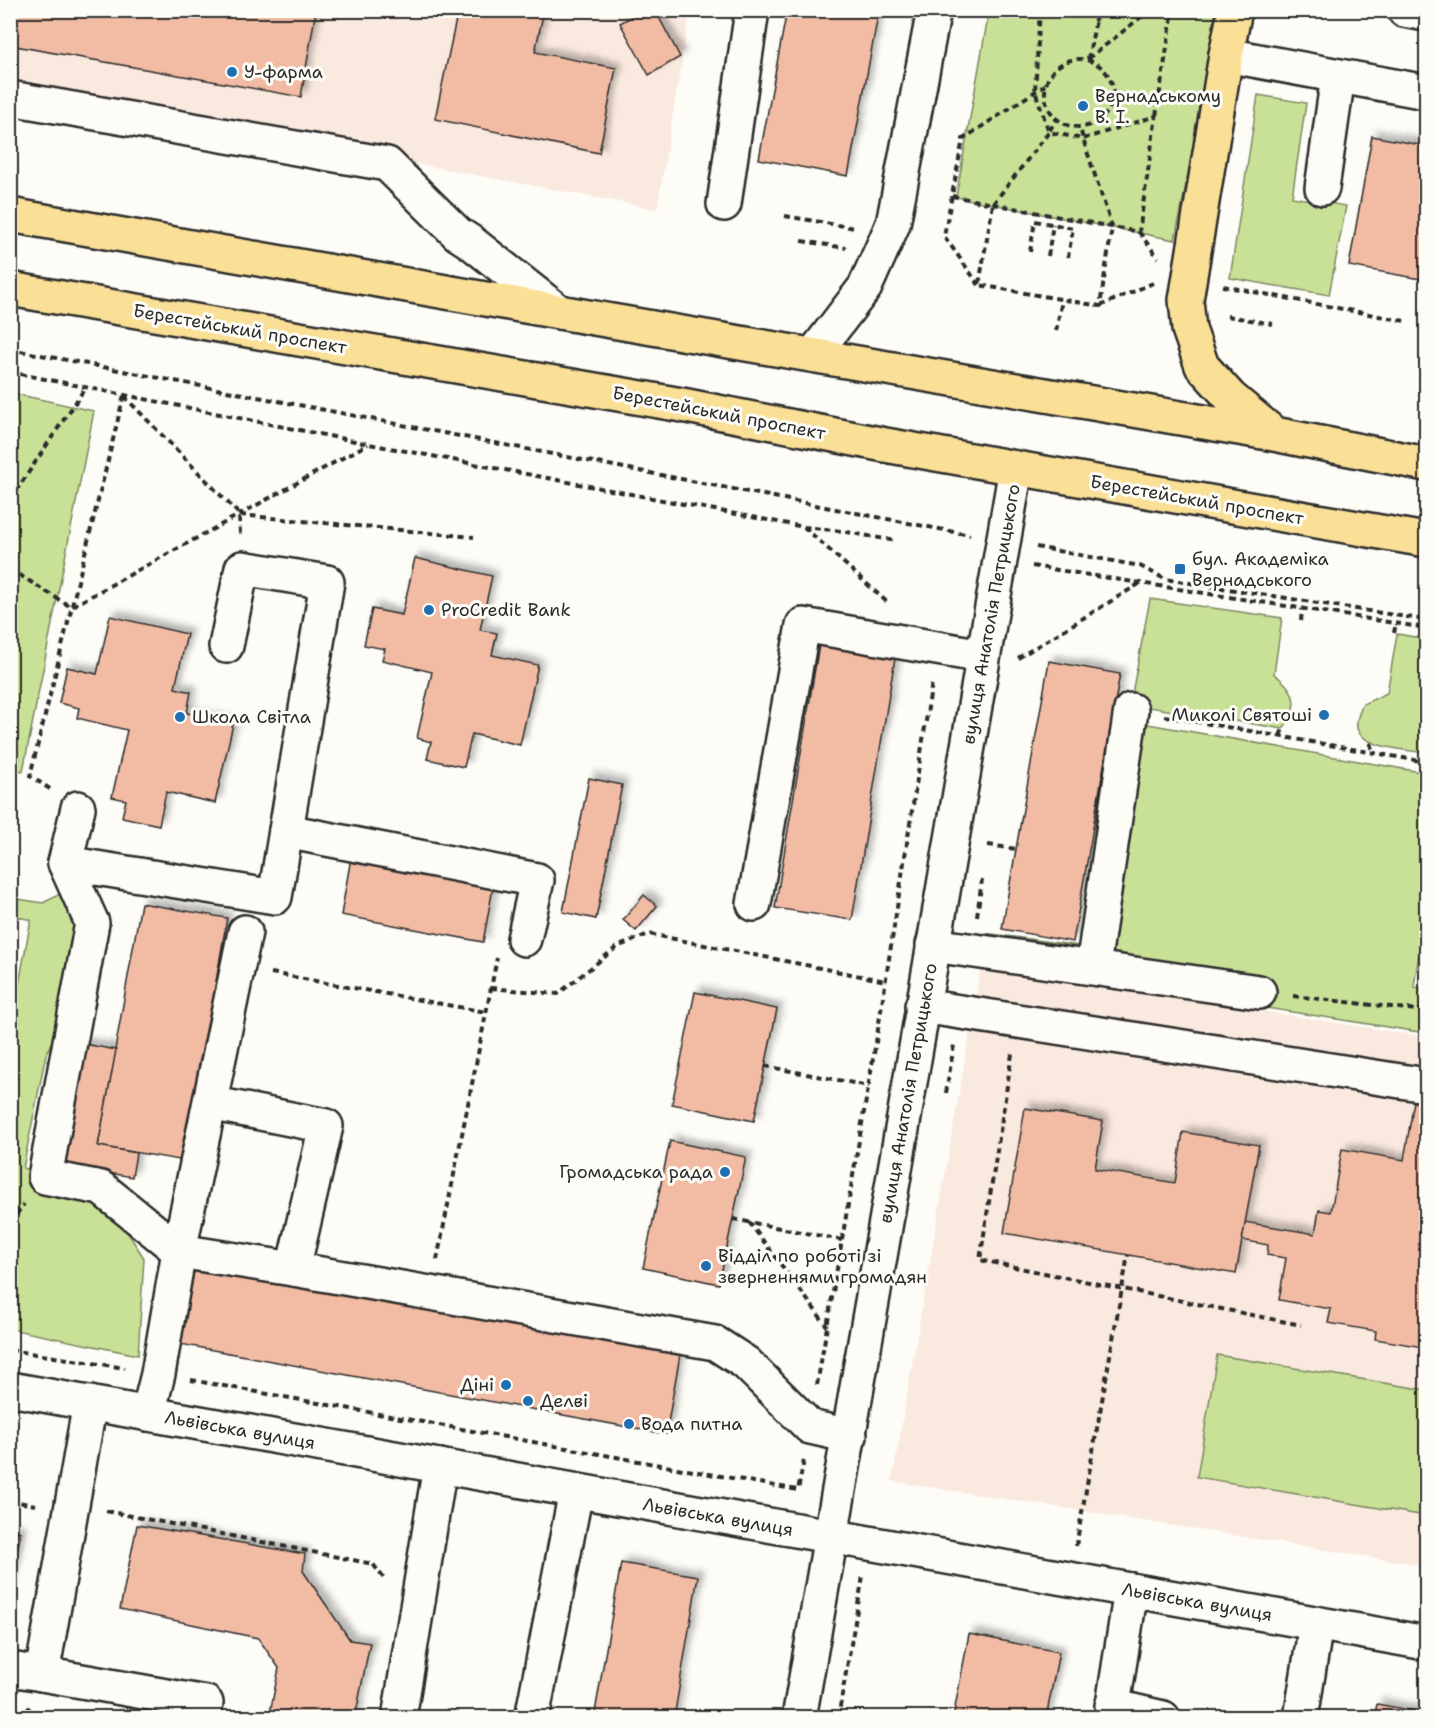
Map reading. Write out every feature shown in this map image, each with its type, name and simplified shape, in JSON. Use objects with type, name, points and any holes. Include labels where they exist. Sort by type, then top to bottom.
[{"type":"main road","points":[[1235,10],[1186,300],[1189,329],[1202,366],[1231,398],[1274,434]]},
{"type":"main road","points":[[10,215],[1274,434],[1426,464]]},
{"type":"main road","name":"Берестейський проспект","points":[[10,289],[670,403],[885,445],[1426,540]]},
{"type":"street","points":[[724,204],[752,10]]},
{"type":"street","points":[[813,355],[865,286],[893,225],[934,10]]},
{"type":"street","points":[[1404,10],[1426,14]]},
{"type":"street","points":[[1226,55],[1426,92]]},
{"type":"street","points":[[1322,188],[1338,76]]},
{"type":"street","points":[[10,98],[387,164],[458,234],[560,312]]},
{"type":"street","name":"вулиця Анатолія Петрицького","points":[[799,1718],[850,1436],[1016,468]]},
{"type":"street","points":[[65,863],[275,897],[327,582],[242,568],[226,646]]},
{"type":"street","points":[[754,904],[803,625],[983,656]]},
{"type":"street","points":[[1093,966],[1131,710]]},
{"type":"street","points":[[78,808],[65,863],[92,923],[45,1177],[101,1188],[179,1251],[715,1343],[746,1363],[810,1427],[850,1436]]},
{"type":"street","points":[[286,831],[537,880],[524,939]]},
{"type":"street","points":[[148,1414],[158,1374],[179,1251],[245,932]]},
{"type":"street","points":[[933,945],[1093,966],[1259,992]]},
{"type":"street","points":[[922,1006],[1426,1085]]},
{"type":"street","points":[[210,1103],[326,1126],[293,1269]]},
{"type":"street","name":"Львівська вулиця","points":[[10,1389],[1426,1643]]},
{"type":"street","points":[[90,1403],[70,1511],[29,1682],[206,1703],[203,1718]]},
{"type":"street","points":[[399,1718],[440,1466]]},
{"type":"street","points":[[532,1718],[576,1491]]},
{"type":"street","points":[[1131,1590],[1112,1712],[1163,1718]]},
{"type":"street","points":[[1301,1718],[1316,1624]]},
{"type":"path","points":[[1040,10],[1035,91],[1049,132]]},
{"type":"path","points":[[1088,10],[1096,21]]},
{"type":"path","points":[[1088,59],[1098,10]]},
{"type":"path","points":[[1088,59],[1150,10]]},
{"type":"path","points":[[1164,267],[1139,232],[1173,10]]},
{"type":"path","points":[[1077,58],[1088,59],[1106,71],[1112,81],[1114,92],[1108,112],[1100,121],[1080,128],[1064,124],[1056,119],[1046,104],[1045,85],[1049,75],[1056,67],[1077,58]]},
{"type":"path","points":[[1045,85],[963,139],[944,236],[979,285],[1100,306],[1160,280]]},
{"type":"path","points":[[1049,132],[1083,139],[1156,117]]},
{"type":"path","points":[[979,285],[993,204],[1049,132],[1056,119]]},
{"type":"path","points":[[1080,128],[1112,227],[1100,306]]},
{"type":"path","points":[[952,196],[1139,232]]},
{"type":"path","points":[[1030,252],[1035,221],[1073,228],[1068,257]]},
{"type":"path","points":[[1048,256],[1053,224]]},
{"type":"path","points":[[802,241],[857,250]]},
{"type":"path","points":[[1222,285],[1405,321]]},
{"type":"path","points":[[1056,331],[1062,300]]},
{"type":"path","points":[[1227,316],[1273,324]]},
{"type":"path","points":[[10,349],[1140,566],[1165,579],[1426,620]]},
{"type":"path","points":[[10,372],[369,444],[804,527],[896,541]]},
{"type":"path","points":[[10,500],[85,388]]},
{"type":"path","points":[[124,395],[239,514],[474,537]]},
{"type":"path","points":[[78,808],[30,776],[124,395]]},
{"type":"path","points":[[71,607],[369,444]]},
{"type":"path","points":[[239,514],[242,568]]},
{"type":"path","points":[[804,527],[892,608]]},
{"type":"path","points":[[1026,565],[1426,628]]},
{"type":"path","points":[[10,569],[71,607]]},
{"type":"path","points":[[1301,621],[1302,609]]},
{"type":"path","points":[[1394,633],[1396,623]]},
{"type":"path","points":[[10,1350],[158,1374],[798,1490],[869,1086],[937,648]]},
{"type":"path","points":[[1131,710],[1426,762]]},
{"type":"path","points":[[1280,736],[1283,729]]},
{"type":"path","points":[[1370,743],[1373,752]]},
{"type":"path","points":[[988,845],[1016,849]]},
{"type":"path","points":[[491,988],[558,994],[617,947],[649,934],[886,981]]},
{"type":"path","points":[[431,1293],[498,954],[524,939]]},
{"type":"path","points":[[238,967],[486,1012]]},
{"type":"path","points":[[1259,992],[1426,1011]]},
{"type":"path","points":[[1017,1021],[980,1260],[1302,1325]]},
{"type":"path","points":[[765,1066],[869,1086]]},
{"type":"path","points":[[733,1219],[842,1240]]},
{"type":"path","points":[[749,1222],[828,1326]]},
{"type":"path","points":[[1071,1579],[1128,1255]]},
{"type":"path","points":[[10,1501],[70,1511],[98,1509],[373,1564],[386,1581]]},
{"type":"path","points":[[838,1718],[864,1570]]},
{"type":"path","points":[[20,1718],[29,1682]]},
{"type":"shaded area","points":[[10,11],[690,11],[657,209],[11,88]]},
{"type":"shaded area","points":[[981,967],[1426,1037],[1426,1566],[892,1481]]},
{"type":"green space","points":[[989,11],[1220,11],[1175,240],[956,197]]},
{"type":"green space","points":[[1258,95],[1306,103],[1292,197],[1346,206],[1329,295],[1230,278]]},
{"type":"green space","points":[[11,393],[94,411],[23,771],[10,768]]},
{"type":"green space","points":[[1150,599],[1282,618],[1274,674],[1288,686],[1294,699],[1292,713],[1283,729],[1130,704]]},
{"type":"green space","points":[[1397,634],[1426,639],[1426,753],[1376,744],[1361,735],[1357,728],[1357,719],[1363,704],[1387,693]]},
{"type":"green space","points":[[1142,723],[1426,773],[1426,905],[1414,987],[1426,989],[1426,1033],[980,963],[985,933],[1102,949]]},
{"type":"green space","points":[[79,884],[82,975],[46,1054],[23,1168],[109,1203],[144,1258],[138,1355],[10,1329],[11,1026],[31,920],[11,915],[11,898],[43,903]]},
{"type":"green space","points":[[1217,1355],[1426,1390],[1426,1516],[1197,1477]]},
{"type":"building","name":"У-фарма","points":[[10,10],[316,10],[301,97],[10,45]]},
{"type":"building","points":[[458,10],[544,10],[535,52],[616,68],[599,153],[435,119]]},
{"type":"building","points":[[644,10],[655,10],[680,57],[649,75],[620,23]]},
{"type":"building","points":[[787,10],[879,10],[848,176],[759,159]]},
{"type":"building","points":[[1372,136],[1426,146],[1426,280],[1349,266]]},
{"type":"building","points":[[415,558],[492,576],[480,630],[497,633],[492,655],[538,665],[520,745],[472,734],[464,767],[427,759],[431,742],[417,738],[432,672],[382,660],[385,649],[364,645],[372,609],[402,615]]},
{"type":"building","points":[[110,616],[187,634],[175,688],[191,692],[187,713],[233,724],[215,803],[166,792],[159,825],[122,817],[126,800],[112,797],[127,730],[77,718],[79,708],[59,703],[67,667],[97,674]]},
{"type":"building","points":[[819,645],[895,658],[852,920],[775,908]]},
{"type":"building","points":[[1049,661],[1120,674],[1073,942],[1002,929]]},
{"type":"building","points":[[589,778],[622,785],[596,919],[563,912]]},
{"type":"building","points":[[352,852],[495,877],[483,942],[341,915]]},
{"type":"building","points":[[644,895],[657,906],[636,931],[623,920]]},
{"type":"building","points":[[141,903],[227,918],[185,1161],[98,1146]]},
{"type":"building","points":[[695,992],[777,1009],[754,1121],[672,1104]]},
{"type":"building","points":[[79,1043],[116,1050],[98,1146],[136,1153],[132,1177],[57,1164]]},
{"type":"building","points":[[1414,1101],[1426,1103],[1426,1337],[1424,1337],[1423,1347],[1375,1339],[1376,1331],[1328,1323],[1331,1309],[1279,1300],[1286,1258],[1267,1255],[1268,1245],[1242,1240],[1245,1222],[1315,1234],[1319,1210],[1331,1212],[1342,1149],[1404,1160]]},
{"type":"building","points":[[1025,1108],[1103,1121],[1095,1169],[1175,1183],[1183,1132],[1259,1145],[1236,1274],[1004,1233]]},
{"type":"building","points":[[670,1141],[746,1157],[719,1284],[643,1268]]},
{"type":"building","points":[[195,1266],[680,1355],[666,1434],[180,1344]]},
{"type":"building","points":[[137,1525],[305,1554],[303,1571],[350,1640],[370,1643],[355,1718],[269,1718],[279,1668],[258,1638],[120,1609]]},
{"type":"building","points":[[10,1530],[21,1532],[10,1588]]},
{"type":"building","points":[[621,1563],[698,1576],[674,1718],[594,1718]]},
{"type":"building","points":[[969,1634],[1059,1652],[1046,1718],[953,1718]]},
{"type":"building","points":[[1377,1704],[1426,1713],[1426,1718],[1374,1718]]},
{"type":"place","name":"У-фарма","points":[[232,72]]},
{"type":"place","name":"Вернадському В. І.","points":[[1083,106]]},
{"type":"place","name":"бул. Академіка Вернадського","points":[[1180,569]]},
{"type":"place","name":"ProCredit Bank","points":[[429,610]]},
{"type":"place","name":"Миколі Святоші","points":[[1324,715]]},
{"type":"place","name":"Школа Світла","points":[[180,717]]},
{"type":"place","name":"Громадська рада","points":[[725,1172]]},
{"type":"place","name":"Відділ по роботі зі зверненнями громадян","points":[[706,1266]]},
{"type":"place","name":"Діні","points":[[506,1385]]},
{"type":"place","name":"Делві","points":[[528,1401]]},
{"type":"place","name":"Вода питна","points":[[629,1424]]}]
